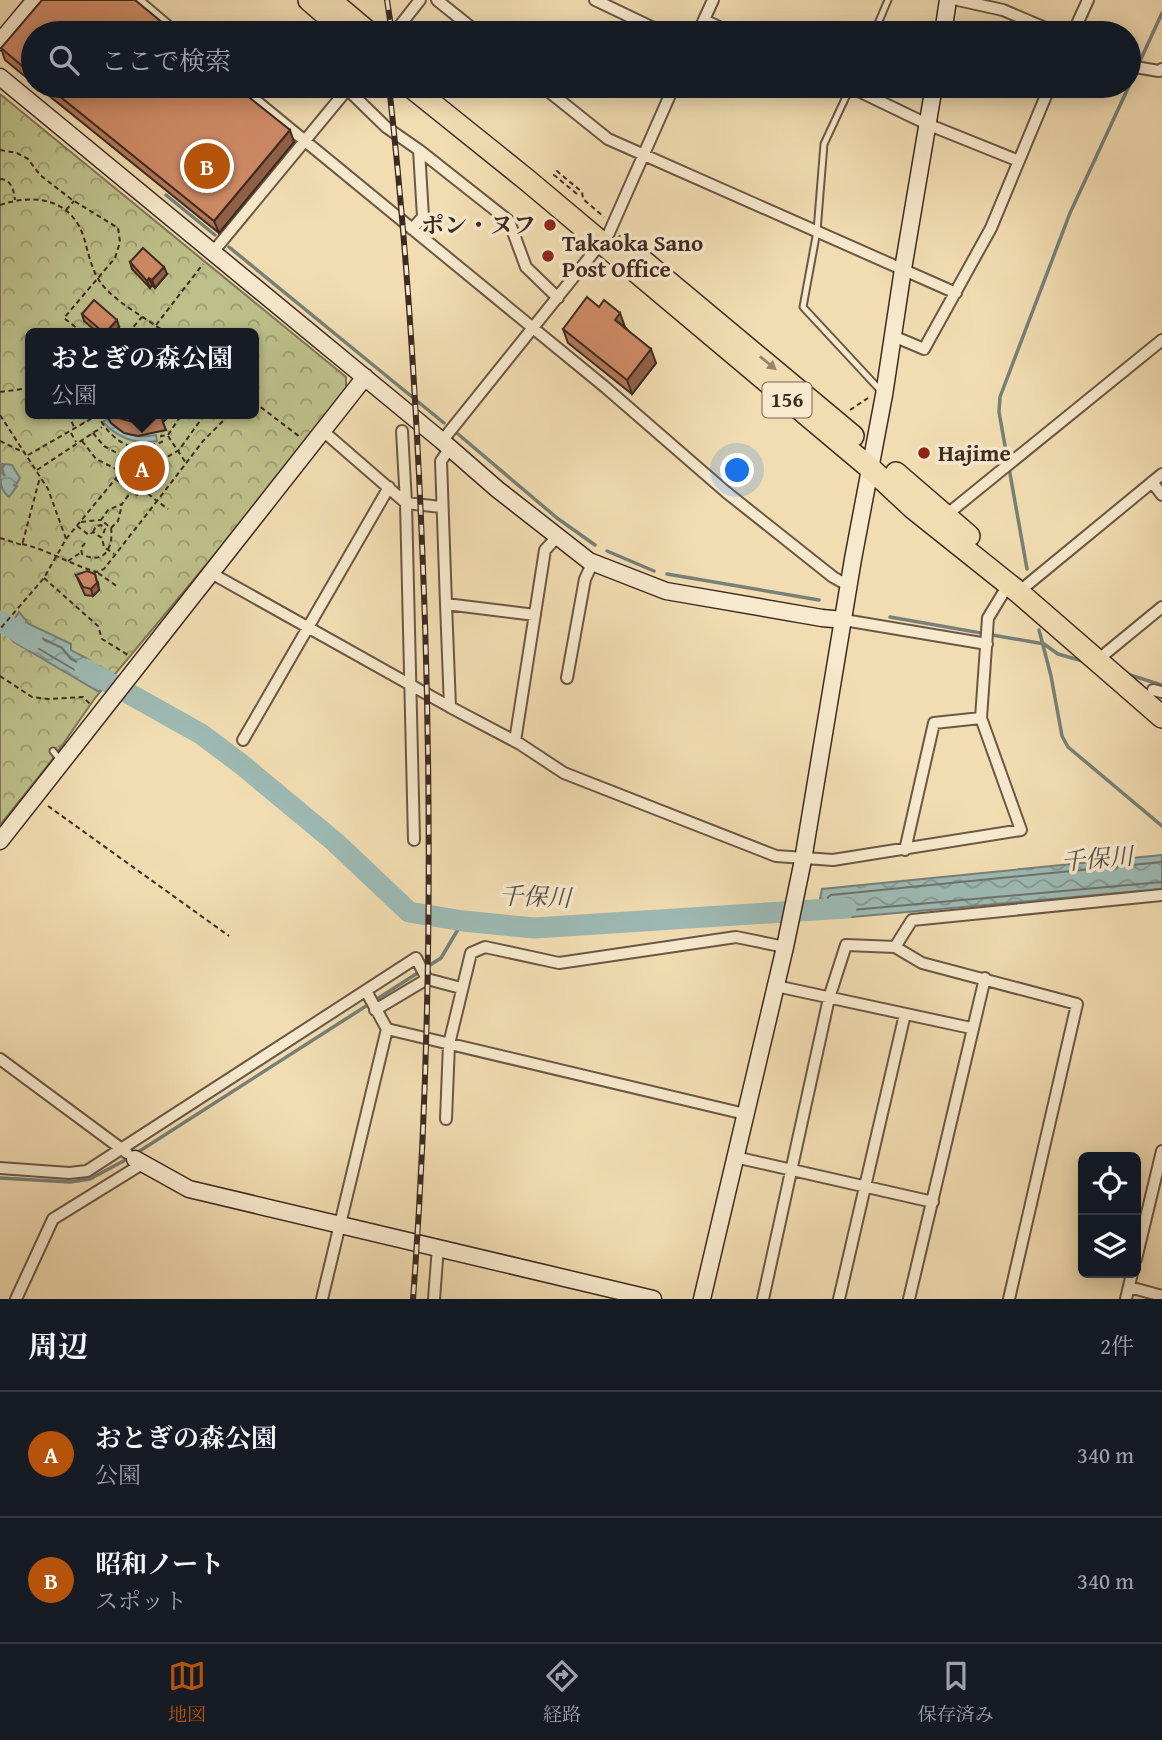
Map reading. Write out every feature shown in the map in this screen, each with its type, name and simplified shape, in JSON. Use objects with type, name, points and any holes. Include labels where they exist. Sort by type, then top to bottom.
[{"type":"highway","points":[[309,0],[334,21]]},
{"type":"highway","points":[[330,0],[355,21]]},
{"type":"highway","name":"156","points":[[424,98],[524,184],[607,234]]},
{"type":"highway","name":"156","points":[[446,98],[872,461],[945,516],[1162,717]]},
{"type":"highway","name":"156","points":[[872,461],[913,508],[1159,694]]},
{"type":"street","points":[[0,42],[35,0]]},
{"type":"street","points":[[137,0],[162,21]]},
{"type":"street","points":[[403,21],[420,0]]},
{"type":"street","points":[[437,0],[463,21]]},
{"type":"street","points":[[596,0],[639,21]]},
{"type":"street","points":[[704,20],[713,0]]},
{"type":"street","points":[[945,21],[948,0]]},
{"type":"street","points":[[958,0],[1003,10],[1029,21]]},
{"type":"street","points":[[1078,21],[1088,0]]},
{"type":"street","points":[[1141,69],[1162,69]]},
{"type":"street","points":[[0,77],[21,94]]},
{"type":"street","points":[[26,98],[557,537],[593,562],[666,590],[987,644]]},
{"type":"street","points":[[252,98],[412,229],[485,283],[726,492],[833,577],[849,586]]},
{"type":"street","points":[[213,252],[340,98]]},
{"type":"street","points":[[358,98],[386,127],[509,221],[526,267],[558,298]]},
{"type":"street","points":[[557,98],[608,139],[956,293]]},
{"type":"street","points":[[450,707],[441,507],[441,461],[446,444],[533,327],[607,234],[669,98]]},
{"type":"street","points":[[875,98],[928,124],[1018,161]]},
{"type":"street","points":[[702,1299],[803,860],[872,461],[876,396],[893,336],[932,98]]},
{"type":"street","points":[[893,336],[924,349],[991,228],[1045,98]]},
{"type":"street","points":[[412,229],[423,217],[419,150]]},
{"type":"street","points":[[945,516],[1162,340]]},
{"type":"street","points":[[0,841],[57,756],[104,710],[365,377]]},
{"type":"street","points":[[323,431],[406,503],[441,507]]},
{"type":"street","points":[[402,431],[412,686],[414,840]]},
{"type":"street","points":[[211,573],[515,741],[564,773],[776,856],[803,860],[833,860],[1021,830],[981,718],[988,618],[1017,585],[1162,474]]},
{"type":"street","points":[[1152,482],[1162,495]]},
{"type":"street","points":[[243,740],[389,488]]},
{"type":"street","points":[[515,741],[545,550],[557,537]]},
{"type":"street","points":[[567,678],[585,579],[593,562]]},
{"type":"street","points":[[446,604],[535,615]]},
{"type":"street","points":[[1106,653],[1162,607]]},
{"type":"street","points":[[905,850],[934,723],[981,718]]},
{"type":"street","points":[[895,947],[912,920],[1162,895]]},
{"type":"street","points":[[446,1119],[449,1044],[471,953],[485,947],[559,963],[736,937],[786,939]]},
{"type":"street","points":[[763,1299],[829,998],[846,945],[895,947],[922,963],[1077,1004],[1009,1299]]},
{"type":"street","points":[[16,1299],[53,1219],[132,1157],[366,991],[415,958],[427,979],[461,988]]},
{"type":"street","points":[[909,1299],[971,1028],[985,978]]},
{"type":"street","points":[[375,1010],[427,979]]},
{"type":"street","points":[[776,986],[971,1028]]},
{"type":"street","points":[[366,991],[387,1029],[745,1114]]},
{"type":"street","points":[[839,1299],[905,1014]]},
{"type":"street","points":[[322,1299],[387,1029]]},
{"type":"street","points":[[0,1059],[132,1157],[189,1189],[653,1299]]},
{"type":"street","points":[[1141,1238],[1162,1151]]},
{"type":"street","points":[[0,1168],[69,1173],[87,1171],[132,1157]]},
{"type":"street","points":[[735,1157],[933,1202]]},
{"type":"street","points":[[434,1299],[438,1247]]},
{"type":"street","points":[[1126,1299],[1131,1278]]},
{"type":"street","points":[[1129,1287],[1162,1296]]},
{"type":"lane","points":[[879,21],[888,0]]},
{"type":"lane","points":[[845,98],[824,144],[817,231],[803,307],[876,396]]},
{"type":"path","points":[[0,150],[17,153],[28,159],[40,175],[74,201],[118,228],[120,242],[115,258],[64,318],[77,328]]},
{"type":"path","points":[[577,194],[554,175],[557,171],[582,192],[583,199],[607,234]]},
{"type":"path","points":[[0,179],[8,182],[14,189],[15,200]]},
{"type":"path","points":[[0,205],[15,200],[48,200],[66,210],[76,222],[83,237],[88,260],[103,287],[160,328]]},
{"type":"path","points":[[66,210],[74,201]]},
{"type":"path","points":[[156,325],[213,252]]},
{"type":"path","points":[[132,328],[142,316]]},
{"type":"path","points":[[0,392],[25,389]]},
{"type":"path","points":[[843,415],[876,396]]},
{"type":"path","points":[[259,406],[312,446]]},
{"type":"path","points":[[0,415],[48,489],[66,539]]},
{"type":"path","points":[[70,419],[75,429]]},
{"type":"path","points":[[82,419],[84,424]]},
{"type":"path","points":[[27,454],[71,433],[91,419]]},
{"type":"path","points":[[99,419],[118,440],[140,448],[162,442],[160,436],[168,435],[179,419]]},
{"type":"path","points":[[142,478],[152,466],[179,450],[201,419]]},
{"type":"path","points":[[97,572],[104,569],[186,463],[226,419]]},
{"type":"path","points":[[36,470],[75,441],[81,440],[103,425]]},
{"type":"path","points":[[92,432],[104,446],[131,460]]},
{"type":"path","points":[[71,433],[75,441]]},
{"type":"path","points":[[168,435],[186,463]]},
{"type":"path","points":[[81,440],[96,459],[122,472]]},
{"type":"path","points":[[0,441],[27,454]]},
{"type":"path","points":[[0,629],[44,578],[66,539],[140,448]]},
{"type":"path","points":[[116,479],[137,495],[142,489],[147,482],[127,465]]},
{"type":"path","points":[[127,488],[138,475]]},
{"type":"path","points":[[22,544],[41,477]]},
{"type":"path","points":[[142,489],[168,509]]},
{"type":"path","points":[[101,520],[108,510],[121,504],[132,491]]},
{"type":"path","points":[[111,528],[118,521],[121,504]]},
{"type":"path","points":[[81,522],[101,520],[111,528],[112,537],[108,550],[98,559],[90,559],[81,552]]},
{"type":"path","points":[[106,524],[102,538],[104,547],[115,555]]},
{"type":"path","points":[[77,526],[89,535],[96,526],[106,524]]},
{"type":"path","points":[[101,525],[105,529]]},
{"type":"path","points":[[93,532],[102,538]]},
{"type":"path","points":[[0,538],[41,548],[76,567],[97,572],[118,587]]},
{"type":"path","points":[[68,561],[81,552],[85,543]]},
{"type":"path","points":[[44,578],[89,616],[98,626],[102,639],[137,667]]},
{"type":"path","points":[[0,676],[32,697],[83,697],[104,710]]},
{"type":"path","points":[[27,801],[229,936]]},
{"type":"green space","points":[[0,94],[346,377],[346,389],[221,547],[95,698],[49,764],[0,825]]},
{"type":"water","points":[[107,419],[123,432],[136,436],[156,435],[157,441],[127,439],[103,422]]},
{"type":"water","points":[[5,464],[12,465],[20,478],[16,485],[13,485],[17,486],[9,497],[2,488],[0,471],[5,476],[2,469]]},
{"type":"water","points":[[19,612],[29,624],[71,644],[71,650],[113,675],[99,692],[14,642],[3,631]]},
{"type":"water","points":[[1162,855],[1162,889],[816,918],[822,889]]},
{"type":"building","points":[[42,0],[135,0],[160,21],[24,21]]},
{"type":"building","points":[[21,25],[21,65],[1,48]]},
{"type":"building","points":[[62,98],[250,98],[290,130],[214,221]]},
{"type":"building","points":[[143,248],[164,267],[152,280],[149,278],[147,281],[130,262]]},
{"type":"building","points":[[587,297],[599,307],[604,300],[620,313],[615,320],[651,349],[627,380],[563,329]]},
{"type":"building","points":[[94,300],[117,320],[110,328],[98,328],[82,314]]},
{"type":"building","points":[[122,419],[145,419],[133,422]]},
{"type":"building","points":[[87,571],[95,574],[97,583],[91,589],[83,587],[76,575]]},
{"type":"waterway","points":[[1141,59],[1162,13]]},
{"type":"waterway","points":[[1027,569],[999,412],[1000,397],[1070,213],[1123,98]]},
{"type":"waterway","points":[[166,195],[215,235]]},
{"type":"waterway","points":[[229,247],[444,423]]},
{"type":"waterway","points":[[458,434],[557,518],[595,545]]},
{"type":"waterway","points":[[607,551],[654,571]]},
{"type":"waterway","points":[[667,574],[819,600]]},
{"type":"waterway","points":[[890,617],[1044,644],[1058,654],[1086,662]]},
{"type":"waterway","name":"千保川","points":[[0,621],[32,640]]},
{"type":"waterway","points":[[1039,630],[1062,736],[1068,747],[1162,826]]},
{"type":"waterway","name":"千保川","points":[[85,669],[201,734],[335,842],[409,912],[534,928],[846,908]]},
{"type":"waterway","points":[[1127,674],[1162,685]]},
{"type":"waterway","points":[[135,1154],[441,958],[463,921]]},
{"type":"waterway","points":[[0,1178],[70,1182],[90,1179],[129,1158]]},
{"type":"railway","points":[[387,0],[390,21]]},
{"type":"railway","points":[[390,98],[412,354],[423,555],[427,707],[429,876],[426,1045],[413,1299]]},
{"type":"place","name":"昭和ノート","points":[[207,166]]},
{"type":"place","name":"ポン・ヌフ","points":[[550,225]]},
{"type":"place","name":"Takaoka Sano Post Office","points":[[548,256]]},
{"type":"place","name":"Hajime","points":[[924,453]]},
{"type":"place","name":"おとぎの森公園","points":[[142,468]]}]
